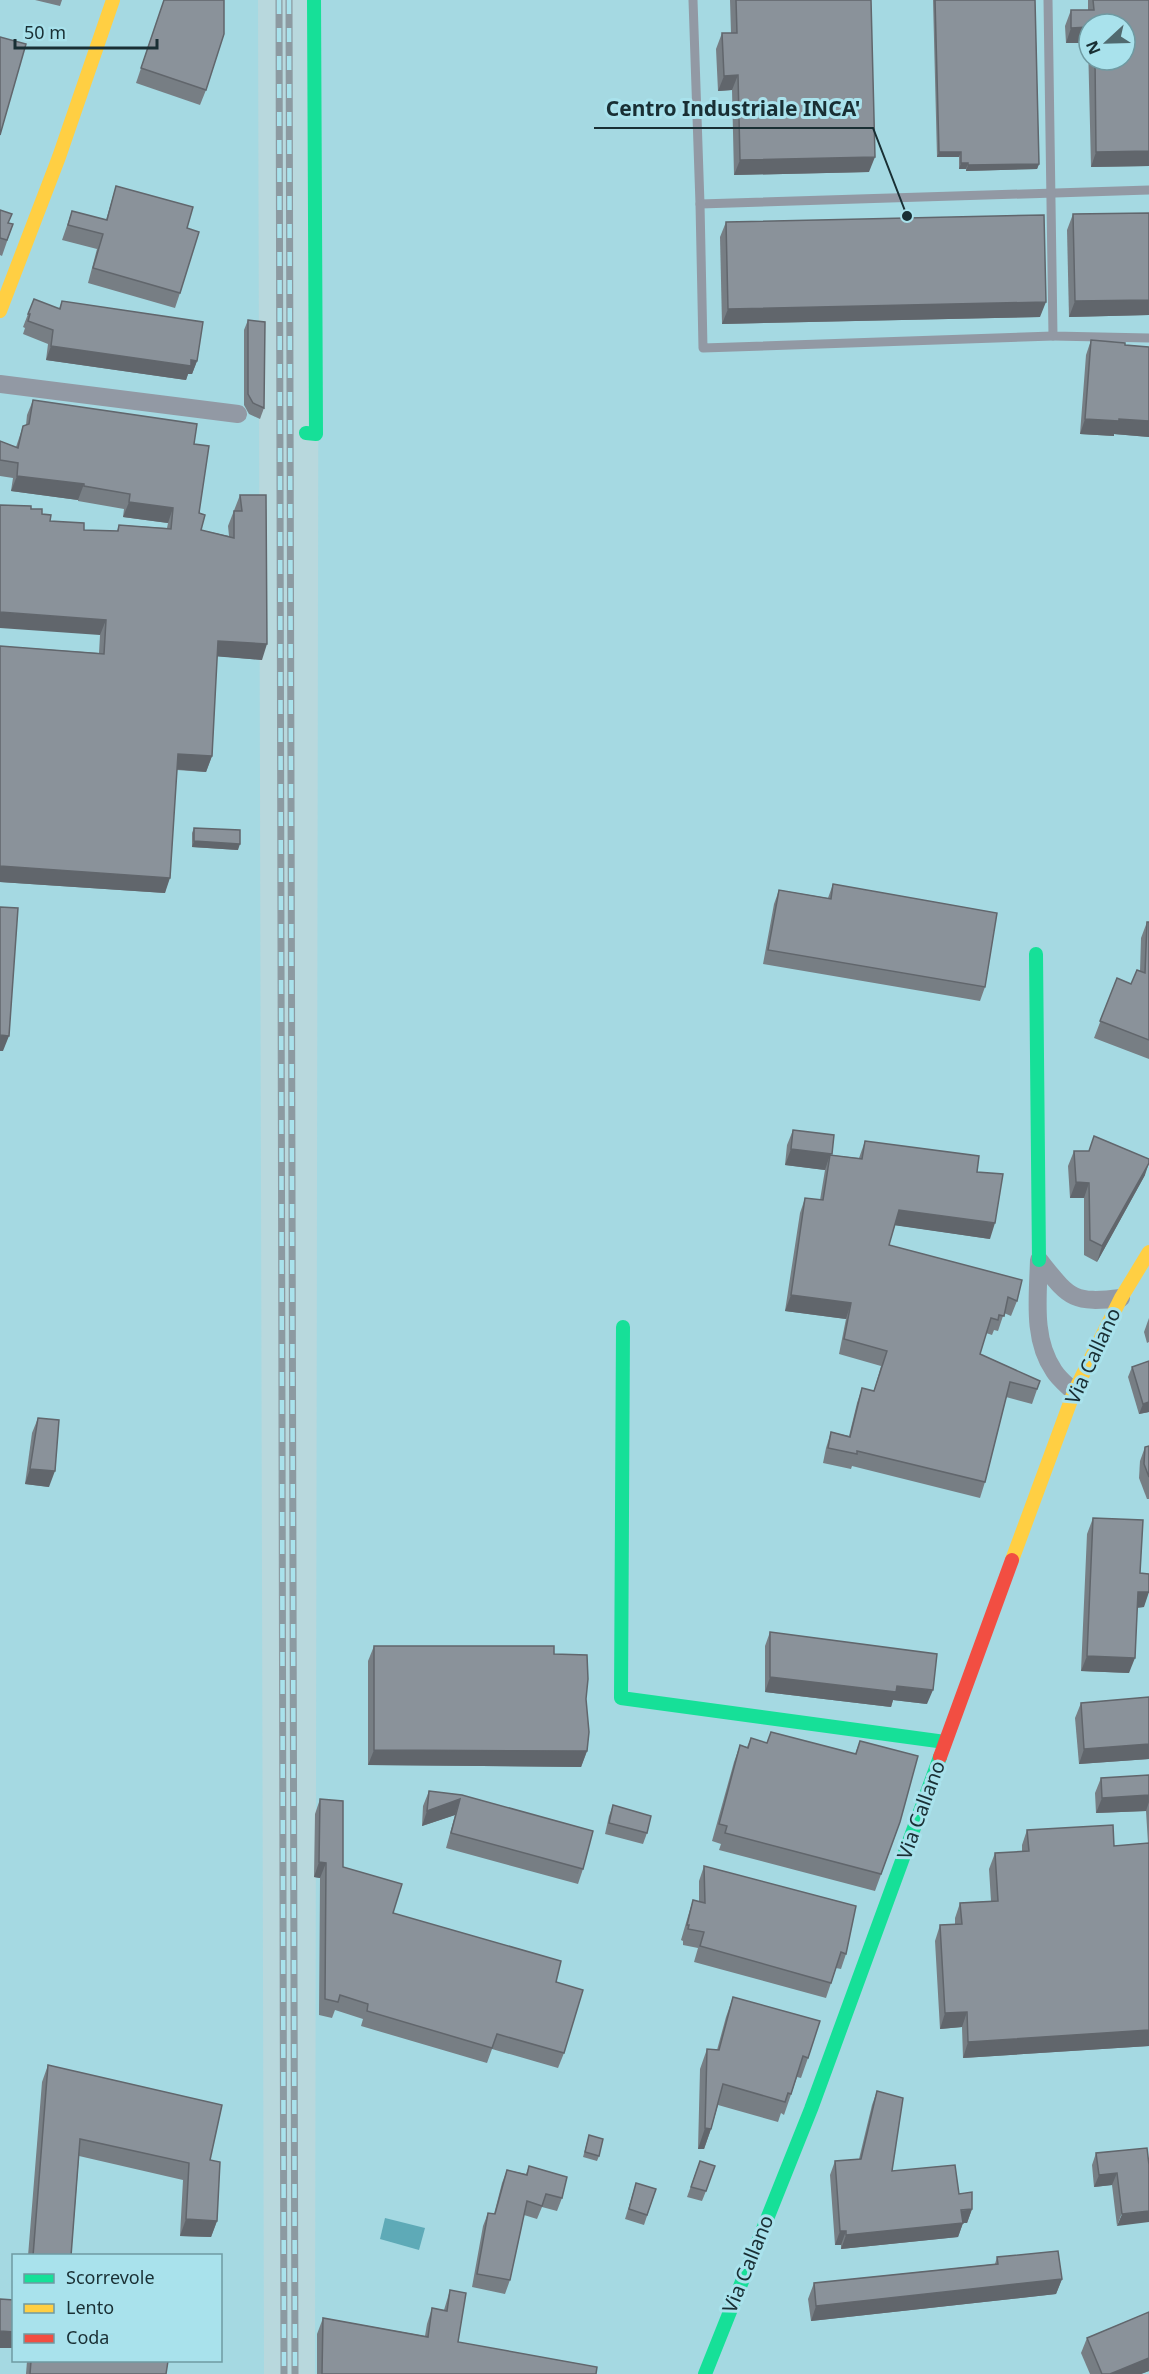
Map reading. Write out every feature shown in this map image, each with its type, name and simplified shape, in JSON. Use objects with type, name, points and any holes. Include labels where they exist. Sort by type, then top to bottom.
[{"type":"street","points":[[0,311],[59,157],[113,0]]},
{"type":"street","points":[[306,433],[316,434],[314,0]]},
{"type":"street","points":[[0,384],[238,414]]},
{"type":"street","points":[[1036,954],[1039,1335],[1045,1356],[1055,1373],[1074,1392]]},
{"type":"street","name":"Via Callano","points":[[705,2374],[811,2109],[1074,1392],[1121,1298],[1149,1252]]},
{"type":"street","points":[[1039,1260],[1064,1290],[1076,1299],[1095,1301],[1121,1298]]},
{"type":"street","points":[[623,1327],[621,1698],[945,1742]]},
{"type":"lane","points":[[693,0],[703,348],[1053,336],[1149,338]]},
{"type":"lane","points":[[1048,0],[1053,336]]},
{"type":"lane","points":[[700,204],[1149,190]]},
{"type":"shaded area","points":[[0,0],[258,0],[264,2374],[0,2374]]},
{"type":"shaded area","points":[[319,0],[1149,0],[1149,2374],[315,2374]]},
{"type":"shaded area","points":[[385,2218],[425,2228],[419,2250],[380,2239]]},
{"type":"building","points":[[164,0],[224,0],[224,34],[206,90],[141,68]]},
{"type":"building","points":[[736,0],[871,0],[875,157],[740,160],[738,75],[724,76],[722,33],[737,33]]},
{"type":"building","points":[[935,0],[1035,0],[1039,164],[968,165],[968,163],[961,163],[961,152],[939,152]]},
{"type":"building","points":[[1093,0],[1149,0],[1149,151],[1096,152],[1095,72],[1137,72],[1137,12],[1077,12],[1077,28],[1071,28],[1071,10],[1094,10]]},
{"type":"building","points":[[0,37],[26,44],[0,135]]},
{"type":"building","points":[[116,186],[193,207],[187,228],[199,232],[180,293],[93,268],[103,234],[68,225],[72,211],[107,220]]},
{"type":"building","points":[[0,210],[12,214],[8,223],[13,224],[7,240],[0,238]]},
{"type":"building","points":[[1149,213],[1149,300],[1075,301],[1073,214]]},
{"type":"building","points":[[1044,215],[1046,302],[728,309],[726,222]]},
{"type":"building","points":[[34,299],[60,309],[62,301],[203,322],[197,361],[191,360],[191,366],[51,346],[53,330],[28,321],[30,314],[28,314]]},
{"type":"building","points":[[248,320],[265,322],[264,408],[253,403],[248,394]]},
{"type":"building","points":[[1091,340],[1149,347],[1149,421],[1085,419]]},
{"type":"building","points":[[33,400],[197,424],[194,444],[209,446],[199,513],[205,515],[201,530],[234,538],[234,511],[242,511],[240,495],[266,495],[267,644],[218,641],[212,756],[178,754],[170,878],[0,866],[0,646],[104,654],[106,620],[0,612],[0,505],[31,506],[31,509],[42,509],[42,514],[51,515],[50,521],[84,523],[84,530],[118,531],[119,525],[171,529],[173,508],[129,502],[130,494],[84,486],[84,484],[17,476],[18,463],[0,460],[0,441],[18,448],[23,426],[29,424]]},
{"type":"building","points":[[194,828],[240,830],[240,844],[194,841]]},
{"type":"building","points":[[833,884],[997,913],[985,987],[768,950],[779,890],[831,899]]},
{"type":"building","points":[[0,907],[18,908],[9,1036],[0,1035]]},
{"type":"building","points":[[1147,922],[1149,922],[1149,1040],[1100,1021],[1117,978],[1131,984],[1137,970],[1145,973]]},
{"type":"building","points":[[793,1130],[834,1135],[832,1154],[791,1149]]},
{"type":"building","points":[[1094,1136],[1149,1159],[1149,1163],[1102,1246],[1090,1240],[1089,1183],[1076,1182],[1074,1151],[1089,1151]]},
{"type":"building","points":[[865,1141],[979,1156],[977,1172],[1003,1174],[995,1223],[899,1210],[889,1245],[1022,1280],[1017,1301],[1008,1297],[1004,1316],[999,1315],[998,1320],[991,1318],[980,1354],[1040,1381],[1037,1389],[1010,1382],[985,1482],[857,1451],[857,1454],[828,1448],[831,1432],[850,1437],[862,1388],[874,1391],[887,1351],[844,1339],[851,1303],[791,1295],[805,1198],[823,1200],[830,1155],[862,1159]]},
{"type":"building","points":[[1149,1361],[1149,1402],[1143,1404],[1132,1367]]},
{"type":"building","points":[[38,1418],[59,1420],[55,1471],[30,1469]]},
{"type":"building","points":[[1149,1446],[1149,1477],[1144,1464],[1145,1447]]},
{"type":"building","points":[[1093,1518],[1143,1520],[1140,1573],[1149,1574],[1149,1592],[1138,1592],[1135,1658],[1087,1656]]},
{"type":"building","points":[[770,1632],[937,1654],[933,1690],[897,1686],[896,1692],[770,1677]]},
{"type":"building","points":[[374,1646],[554,1646],[554,1654],[587,1655],[586,1699],[589,1732],[587,1751],[374,1750]]},
{"type":"building","points":[[1149,1697],[1149,1744],[1084,1749],[1081,1703]]},
{"type":"building","points":[[771,1732],[856,1754],[860,1741],[918,1756],[900,1822],[881,1874],[725,1833],[727,1826],[719,1824],[740,1745],[748,1748],[751,1738],[767,1743]]},
{"type":"building","points":[[1149,1775],[1149,1795],[1102,1798],[1101,1778]]},
{"type":"building","points":[[429,1791],[462,1795],[593,1831],[583,1869],[451,1833],[460,1799],[427,1811]]},
{"type":"building","points":[[320,1799],[343,1801],[343,1867],[402,1884],[393,1913],[561,1961],[556,1982],[583,1990],[564,2053],[497,2034],[492,2048],[367,2011],[368,2004],[340,1995],[338,2002],[325,1999],[326,1863],[319,1862]]},
{"type":"building","points":[[613,1805],[651,1816],[647,1833],[609,1823]]},
{"type":"building","points":[[1113,1825],[1114,1846],[1149,1843],[1149,2030],[968,2042],[967,2012],[945,2013],[940,1925],[962,1924],[960,1903],[998,1901],[995,1853],[1029,1851],[1027,1830]]},
{"type":"building","points":[[704,1866],[856,1906],[846,1954],[841,1952],[831,1983],[700,1946],[704,1932],[688,1929],[689,1925],[687,1925],[693,1900],[705,1903]]},
{"type":"building","points":[[733,1997],[820,2021],[808,2058],[803,2056],[791,2094],[788,2093],[785,2102],[723,2084],[711,2129],[705,2128],[707,2049],[719,2050]]},
{"type":"building","points":[[48,2065],[222,2105],[210,2160],[220,2162],[217,2221],[186,2219],[189,2163],[80,2139],[71,2254],[33,2254]]},
{"type":"building","points":[[877,2091],[903,2098],[892,2171],[955,2165],[959,2194],[972,2192],[972,2209],[961,2210],[963,2223],[846,2235],[846,2231],[840,2231],[835,2161],[861,2159]]},
{"type":"building","points":[[589,2135],[603,2139],[599,2156],[585,2152]]},
{"type":"building","points":[[1147,2148],[1149,2211],[1122,2214],[1117,2173],[1099,2175],[1096,2153]]},
{"type":"building","points":[[700,2161],[715,2166],[706,2191],[691,2187]]},
{"type":"building","points":[[529,2166],[567,2177],[562,2198],[546,2194],[542,2206],[527,2201],[510,2280],[477,2274],[488,2213],[495,2214],[507,2170],[527,2175]]},
{"type":"building","points":[[636,2183],[656,2189],[647,2215],[629,2209]]},
{"type":"building","points":[[1058,2251],[1062,2279],[816,2306],[814,2283],[998,2264],[997,2257]]},
{"type":"building","points":[[450,2290],[466,2293],[458,2342],[597,2367],[596,2374],[322,2374],[323,2318],[428,2337],[432,2308],[447,2311]]},
{"type":"building","points":[[0,2299],[12,2300],[12,2332],[0,2331]]},
{"type":"building","points":[[1149,2312],[1149,2358],[1110,2374],[1102,2374],[1087,2338]]},
{"type":"building","points":[[31,2362],[168,2362],[166,2374],[30,2374]]},
{"type":"railway","points":[[279,0],[284,2374]]},
{"type":"railway","points":[[289,0],[295,2374]]},
{"type":"traffic: fast","points":[[306,433],[316,434],[314,0]]},
{"type":"traffic: fast","points":[[1036,954],[1039,1260]]},
{"type":"traffic: fast","points":[[623,1327],[621,1698],[945,1742]]},
{"type":"traffic: fast","points":[[705,2374],[811,2109],[940,1757]]},
{"type":"traffic: slow","points":[[0,311],[59,157],[113,0]]},
{"type":"traffic: slow","points":[[1012,1560],[1074,1392],[1121,1298],[1149,1252]]},
{"type":"traffic: jam","points":[[940,1757],[1012,1560]]},
{"type":"place","name":"Centro Industriale INCA'","points":[[907,216]]}]
